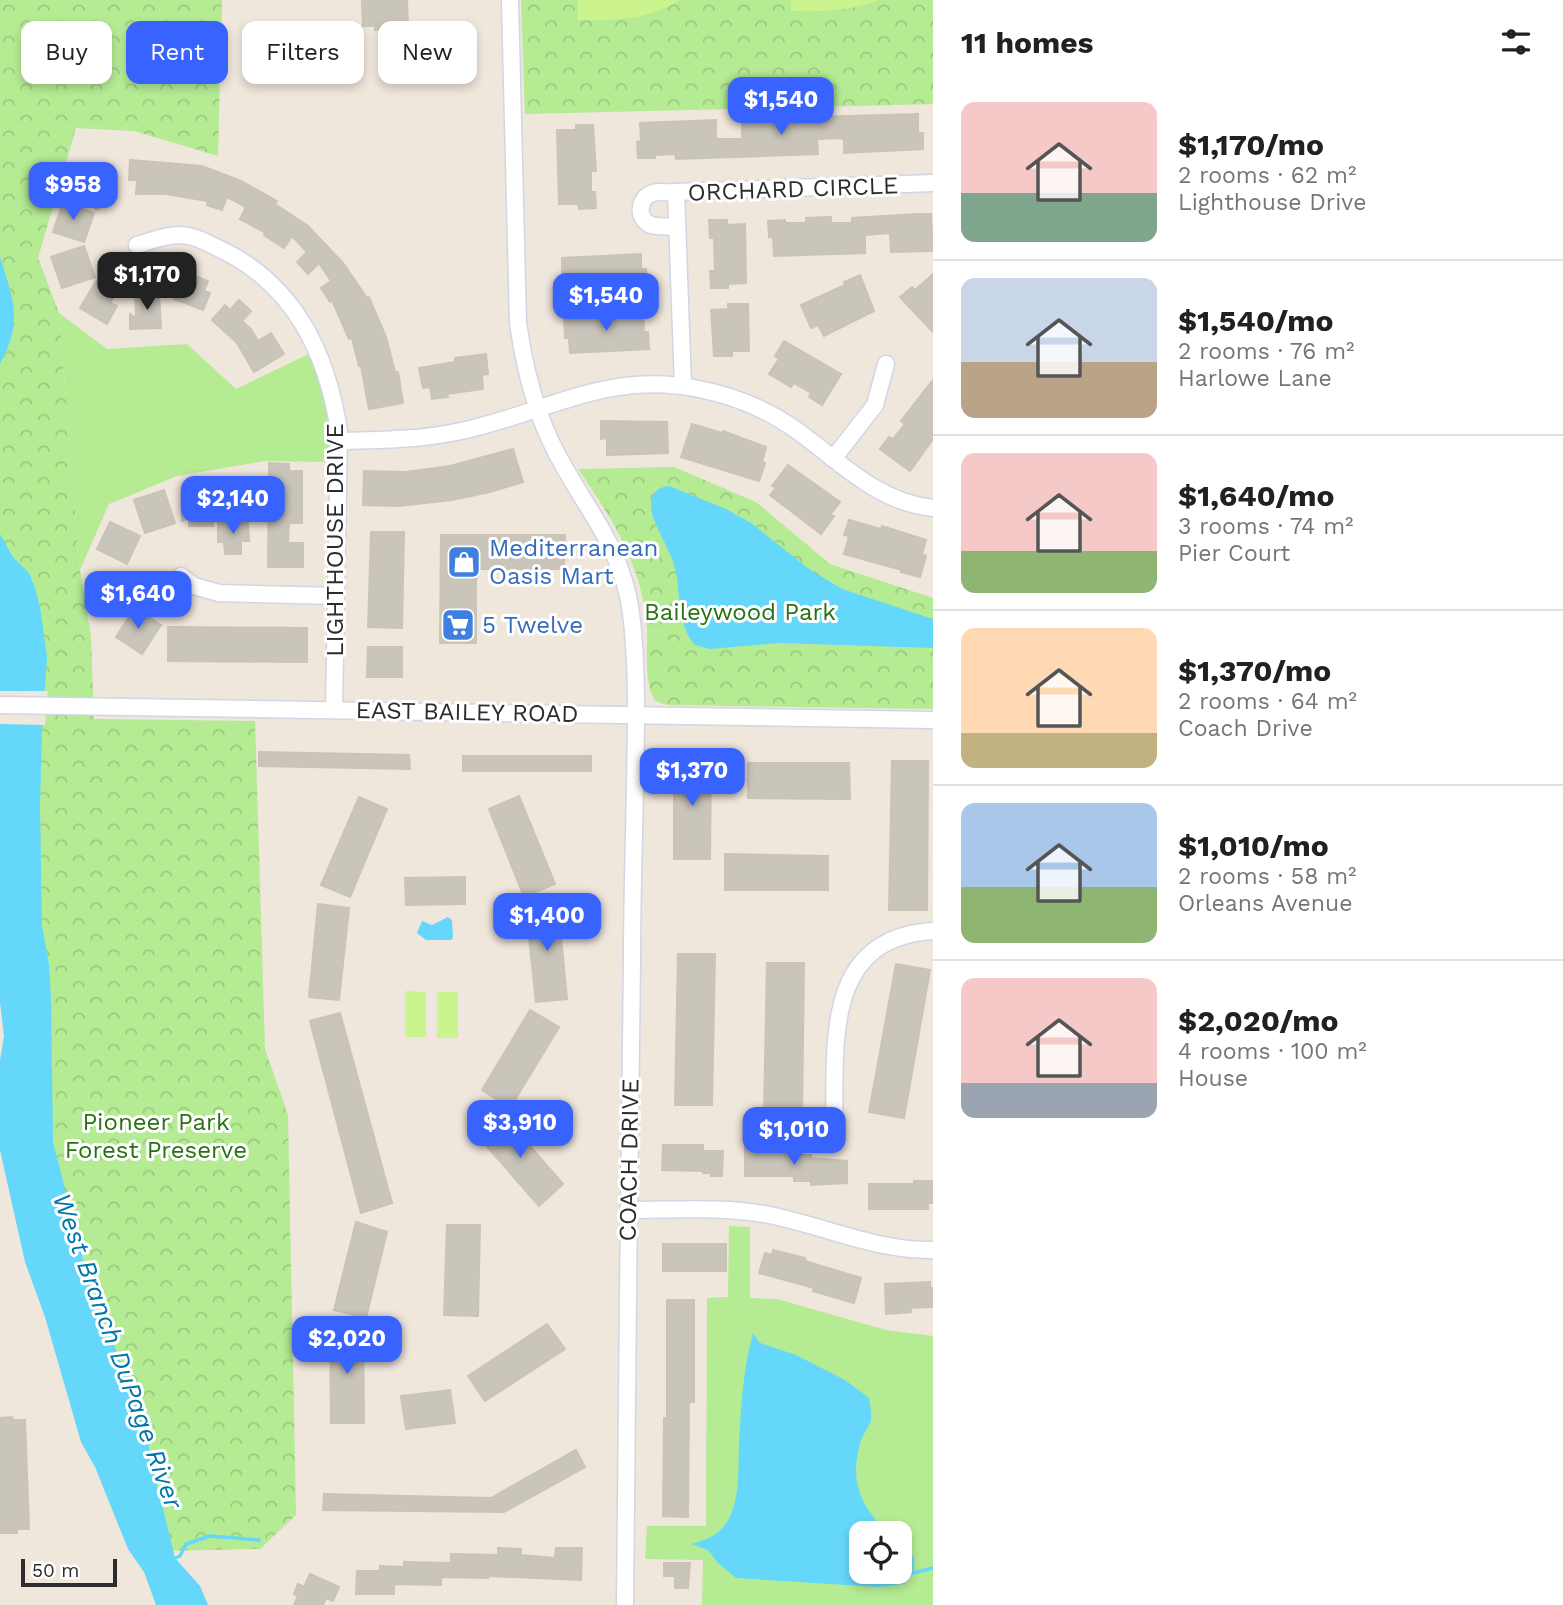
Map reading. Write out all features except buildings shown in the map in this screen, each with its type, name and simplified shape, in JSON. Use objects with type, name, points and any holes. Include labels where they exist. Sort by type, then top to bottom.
[{"type":"street","name":"COACH DRIVE","points":[[509,0],[518,323],[524,366],[537,409],[558,455],[601,524],[621,571],[629,600],[635,652],[637,715],[628,1210],[625,1605]]},
{"type":"street","name":"ORCHARD CIRCLE","points":[[683,386],[676,192],[933,183]]},
{"type":"street","points":[[676,192],[650,194],[644,198],[640,208],[643,218],[649,224],[677,226]]},
{"type":"street","name":"LIGHTHOUSE DRIVE","points":[[137,245],[167,236],[188,236],[229,253],[266,279],[303,322],[321,357],[332,390],[339,441],[334,710]]},
{"type":"street","points":[[833,459],[875,405],[886,364]]},
{"type":"street","points":[[339,441],[428,437],[507,420],[571,396],[611,387],[646,384],[683,386],[755,406],[796,430],[878,491],[909,503],[933,508]]},
{"type":"street","points":[[181,576],[194,586],[219,593],[335,596]]},
{"type":"street","name":"EAST BAILEY ROAD","points":[[0,705],[933,720]]},
{"type":"street","points":[[834,1128],[840,1007],[847,983],[870,952],[883,944],[909,933],[933,932]]},
{"type":"street","points":[[628,1210],[736,1211],[767,1214],[879,1245],[933,1250]]},
{"type":"green space","name":"Pioneer Park Forest Preserve","points":[[0,0],[222,0],[221,21],[126,21],[126,84],[220,84],[218,156],[134,131],[76,128],[38,258],[59,313],[80,570],[91,636],[94,719],[255,721],[265,1049],[288,1115],[296,1515],[260,1549],[161,1551],[50,1256],[0,568]]},
{"type":"green space","points":[[521,0],[933,0],[933,104],[525,114]]},
{"type":"green space","points":[[578,0],[680,0],[656,12],[643,15],[577,20]]},
{"type":"green space","points":[[791,0],[879,0],[846,9],[791,11]]},
{"type":"green space","points":[[59,313],[107,349],[187,344],[236,389],[311,353],[329,416],[329,462],[264,461],[177,476],[109,504],[80,570]]},
{"type":"green space","name":"Baileywood Park","points":[[674,467],[756,502],[830,564],[933,598],[933,709],[667,705],[656,701],[649,686],[647,627],[639,583],[613,524],[578,469]]},
{"type":"green space","points":[[405,991],[426,992],[426,1037],[405,1037]]},
{"type":"green space","points":[[437,992],[458,992],[458,1038],[437,1038]]},
{"type":"green space","points":[[729,1226],[750,1227],[750,1298],[777,1299],[886,1330],[933,1336],[933,1605],[702,1605],[703,1560],[645,1559],[647,1526],[706,1526],[707,1298],[728,1297]]},
{"type":"water","points":[[0,257],[12,298],[14,322],[12,335],[0,364]]},
{"type":"water","points":[[669,486],[726,509],[751,523],[809,569],[842,589],[933,619],[933,648],[780,643],[710,649],[695,645],[682,619],[673,560],[651,510],[654,493]]},
{"type":"water","points":[[0,534],[13,557],[29,573],[35,588],[47,657],[40,804],[42,926],[49,964],[51,998],[53,1142],[98,1318],[114,1345],[147,1434],[175,1558],[200,1586],[208,1605],[156,1605],[144,1572],[128,1549],[95,1467],[81,1442],[45,1317],[25,1262],[0,1150],[0,1060],[4,1036],[0,1002]]},
{"type":"water","points":[[448,917],[452,920],[451,940],[426,940],[417,933],[422,921],[432,925]]},
{"type":"water","points":[[753,1333],[760,1343],[796,1355],[845,1380],[869,1398],[871,1420],[861,1440],[856,1467],[859,1491],[877,1521],[849,1521],[849,1584],[904,1584],[879,1587],[736,1578],[719,1564],[708,1550],[691,1544],[720,1530],[734,1506],[747,1361]]},
{"type":"water","points":[[912,1555],[914,1557],[912,1575]]},
{"type":"pier","points":[[0,691],[48,691],[45,725],[0,724]]},
{"type":"waterway","points":[[175,1558],[180,1556],[186,1544],[210,1536],[259,1540]]},
{"type":"waterway","points":[[914,1573],[933,1568]]},
{"type":"place","name":"Mediterranean Oasis Mart","points":[[464,562]]},
{"type":"place","name":"5 Twelve","points":[[458,625]]},
{"type":"water label","name":"West Branch DuPage River","points":[[118,1351]]}]
